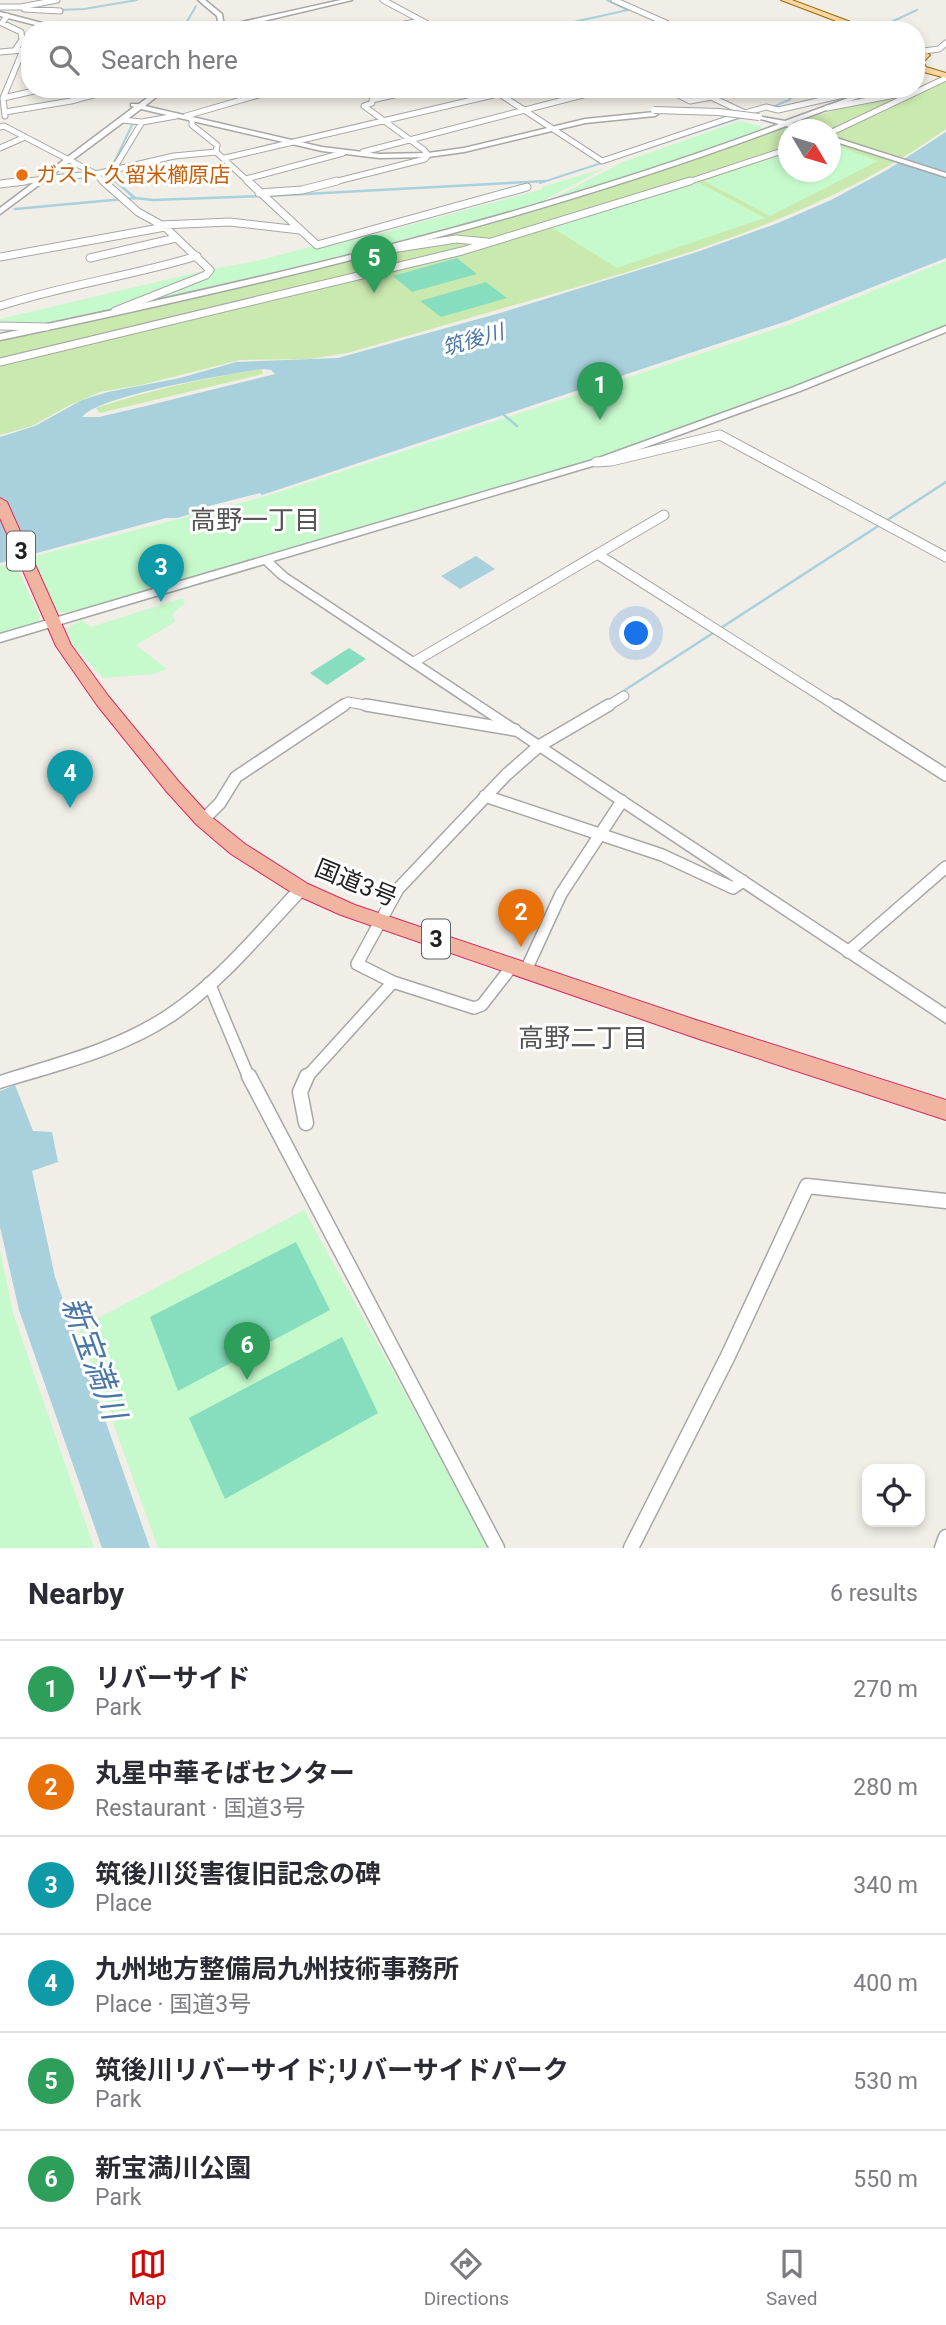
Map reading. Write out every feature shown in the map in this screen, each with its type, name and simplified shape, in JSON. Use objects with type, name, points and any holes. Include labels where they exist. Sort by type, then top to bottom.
[{"type":"highway","name":"国道3号","points":[[0,502],[64,646],[103,701],[203,820],[238,849],[301,888],[381,921],[696,1029],[946,1110]]},
{"type":"main road","points":[[785,0],[843,21]]},
{"type":"main road","points":[[925,67],[945,76]]},
{"type":"street","points":[[0,7],[57,0]]},
{"type":"street","points":[[201,0],[220,15],[223,21]]},
{"type":"street","points":[[211,0],[227,15],[227,21]]},
{"type":"street","points":[[256,21],[348,0]]},
{"type":"street","points":[[383,0],[421,21]]},
{"type":"street","points":[[617,1],[629,0]]},
{"type":"street","points":[[617,1],[662,21]]},
{"type":"street","points":[[14,7],[13,9],[60,11]]},
{"type":"street","points":[[21,36],[20,32],[2,23],[4,15],[28,21]]},
{"type":"street","points":[[650,21],[646,19],[653,17]]},
{"type":"street","points":[[15,50],[21,41]]},
{"type":"street","points":[[925,48],[945,45]]},
{"type":"street","points":[[0,52],[21,50]]},
{"type":"street","points":[[21,55],[3,98],[5,112],[2,126],[97,173],[138,212],[163,226],[210,270],[206,275],[116,311]]},
{"type":"street","points":[[925,88],[945,76]]},
{"type":"street","points":[[3,98],[21,94]]},
{"type":"street","points":[[5,112],[82,98]]},
{"type":"street","points":[[2,208],[33,180],[122,120],[146,98]]},
{"type":"street","points":[[2,208],[150,98]]},
{"type":"street","points":[[138,106],[189,118],[251,98]]},
{"type":"street","points":[[381,98],[364,106],[386,120],[427,154]]},
{"type":"street","points":[[225,158],[482,98]]},
{"type":"street","points":[[506,98],[602,161],[745,113],[828,98]]},
{"type":"street","points":[[363,152],[570,98]]},
{"type":"street","points":[[684,98],[690,101],[706,98]]},
{"type":"street","points":[[713,98],[745,113]]},
{"type":"street","points":[[797,119],[850,98]]},
{"type":"street","points":[[827,108],[871,98]]},
{"type":"street","points":[[841,131],[905,98]]},
{"type":"street","points":[[138,106],[343,153],[427,154],[482,147],[549,127],[655,112],[756,118],[778,123]]},
{"type":"street","points":[[122,120],[142,121],[176,116]]},
{"type":"street","points":[[189,118],[192,125],[217,145],[216,152]]},
{"type":"street","points":[[112,170],[142,121]]},
{"type":"street","points":[[0,337],[360,254],[634,177],[778,126]]},
{"type":"street","points":[[0,148],[26,137]]},
{"type":"street","points":[[841,139],[946,173]]},
{"type":"street","points":[[296,142],[363,152],[427,154]]},
{"type":"street","points":[[0,184],[97,173],[174,156],[216,152],[317,245],[527,187]]},
{"type":"street","points":[[246,178],[343,153]]},
{"type":"street","points":[[0,362],[342,282],[490,243],[778,153]]},
{"type":"street","points":[[262,195],[302,190],[425,159],[427,154]]},
{"type":"street","points":[[0,257],[163,226],[230,222],[300,230]]},
{"type":"street","points":[[90,258],[176,238]]},
{"type":"street","points":[[360,254],[456,239],[490,243]]},
{"type":"street","points":[[0,306],[30,296],[149,271],[197,256]]},
{"type":"street","points":[[0,326],[47,327]]},
{"type":"street","points":[[0,638],[596,462],[797,389],[946,329]]},
{"type":"street","points":[[596,462],[611,461],[720,435],[946,557]]},
{"type":"street","points":[[414,662],[664,515]]},
{"type":"street","points":[[599,555],[946,775]]},
{"type":"street","points":[[266,560],[283,576],[946,1017]]},
{"type":"street","points":[[622,801],[561,894],[520,968],[482,1005],[474,1008],[393,982],[356,964],[398,889],[485,796],[539,746],[624,695]]},
{"type":"street","points":[[203,820],[220,803],[236,777],[348,702],[515,730]]},
{"type":"street","points":[[485,796],[662,855],[733,888],[743,881]]},
{"type":"street","points":[[848,952],[946,867]]},
{"type":"street","points":[[0,1082],[146,1029],[177,1010],[208,983],[301,888]]},
{"type":"street","points":[[306,1123],[300,1092],[304,1079],[393,982]]},
{"type":"street","points":[[208,983],[241,1062],[496,1548]]},
{"type":"street","points":[[632,1548],[728,1356],[807,1186],[946,1201]]},
{"type":"street","points":[[942,1548],[946,1537]]},
{"type":"green space","points":[[946,79],[946,129],[860,182],[814,204],[721,241],[577,287],[347,353],[310,359],[240,360],[141,385],[100,392],[32,426],[0,435],[0,338],[356,257],[643,174],[778,129],[778,182],[841,182],[841,119],[807,119],[881,98],[901,98],[894,106],[909,98],[925,98],[925,90]]},
{"type":"green space","points":[[740,121],[761,126],[761,130],[636,175],[548,201],[623,162]]},
{"type":"green space","points":[[841,148],[878,161],[841,180]]},
{"type":"green space","points":[[778,156],[778,182],[837,182],[770,216],[704,181]]},
{"type":"green space","points":[[605,168],[535,205],[407,240],[130,306],[212,273],[213,269],[261,260],[366,232],[370,236],[543,189],[542,187]]},
{"type":"green space","points":[[694,180],[765,218],[617,268],[551,227]]},
{"type":"green space","points":[[457,258],[477,274],[412,292],[393,276]]},
{"type":"green space","points":[[946,261],[946,326],[786,390],[594,460],[70,613],[57,612],[32,557],[267,496],[791,324]]},
{"type":"green space","points":[[207,270],[207,273],[113,311],[63,322],[0,324],[0,319]]},
{"type":"green space","points":[[486,282],[507,298],[441,317],[420,301]]},
{"type":"green space","points":[[262,369],[263,374],[100,413],[96,408],[178,385]]},
{"type":"green space","points":[[14,562],[40,617],[37,623],[0,633],[0,566]]},
{"type":"green space","points":[[183,598],[185,603],[172,614],[175,622],[136,645],[167,669],[154,674],[103,678],[74,646],[66,629],[81,620],[91,627]]},
{"type":"green space","points":[[349,648],[366,659],[327,685],[310,673]]},
{"type":"green space","points":[[304,1210],[490,1548],[158,1548],[79,1328]]},
{"type":"green space","points":[[296,1242],[330,1310],[178,1391],[150,1317]]},
{"type":"green space","points":[[0,1250],[13,1313],[94,1548],[0,1548]]},
{"type":"green space","points":[[342,1337],[378,1413],[225,1499],[189,1418]]},
{"type":"water","name":"筑後川","points":[[946,132],[946,258],[787,321],[262,495],[260,493],[205,507],[204,510],[177,518],[166,518],[0,563],[0,437],[35,426],[82,400],[108,392],[180,378],[236,362],[338,358],[500,313],[697,252],[778,223],[831,200],[887,170]],"holes":[[[262,369],[271,370],[275,374],[99,417],[82,417],[93,409],[138,393]]]},
{"type":"water","points":[[476,556],[495,569],[460,589],[441,576]]},
{"type":"water","points":[[15,1085],[33,1131],[52,1132],[58,1162],[32,1171],[55,1277],[150,1548],[102,1548],[19,1310],[0,1227],[0,1091]]},
{"type":"waterway","points":[[59,10],[84,9],[137,0]]},
{"type":"waterway","points":[[578,21],[628,10],[607,0]]},
{"type":"waterway","points":[[187,21],[196,6]]},
{"type":"waterway","points":[[893,21],[917,10]]},
{"type":"waterway","points":[[770,108],[791,98]]},
{"type":"waterway","points":[[540,183],[743,117]]},
{"type":"waterway","points":[[117,183],[108,175],[132,125]]},
{"type":"waterway","points":[[115,181],[135,198]]},
{"type":"waterway","points":[[268,196],[545,181]]},
{"type":"waterway","points":[[135,198],[153,200],[261,196]]},
{"type":"waterway","points":[[15,209],[135,198]]},
{"type":"waterway","points":[[504,415],[517,426]]},
{"type":"waterway","points":[[608,701],[946,482]]},
{"type":"place","name":"ガスト 久留米櫛原店","points":[[22,175]]},
{"type":"place","name":"筑後川リバーサイド;リバーサイドパーク","points":[[374,293]]},
{"type":"place","name":"リバーサイド","points":[[600,420]]},
{"type":"place","name":"筑後川災害復旧記念の碑","points":[[161,602]]},
{"type":"place","name":"九州地方整備局九州技術事務所","points":[[70,808]]},
{"type":"place","name":"丸星中華そばセンター","points":[[521,947]]},
{"type":"place","name":"新宝満川公園","points":[[247,1380]]},
{"type":"district","name":"高野一丁目","points":[[255,520]]},
{"type":"district","name":"高野二丁目","points":[[583,1038]]},
{"type":"water label","name":"新宝満川","points":[[94,1358]]}]
